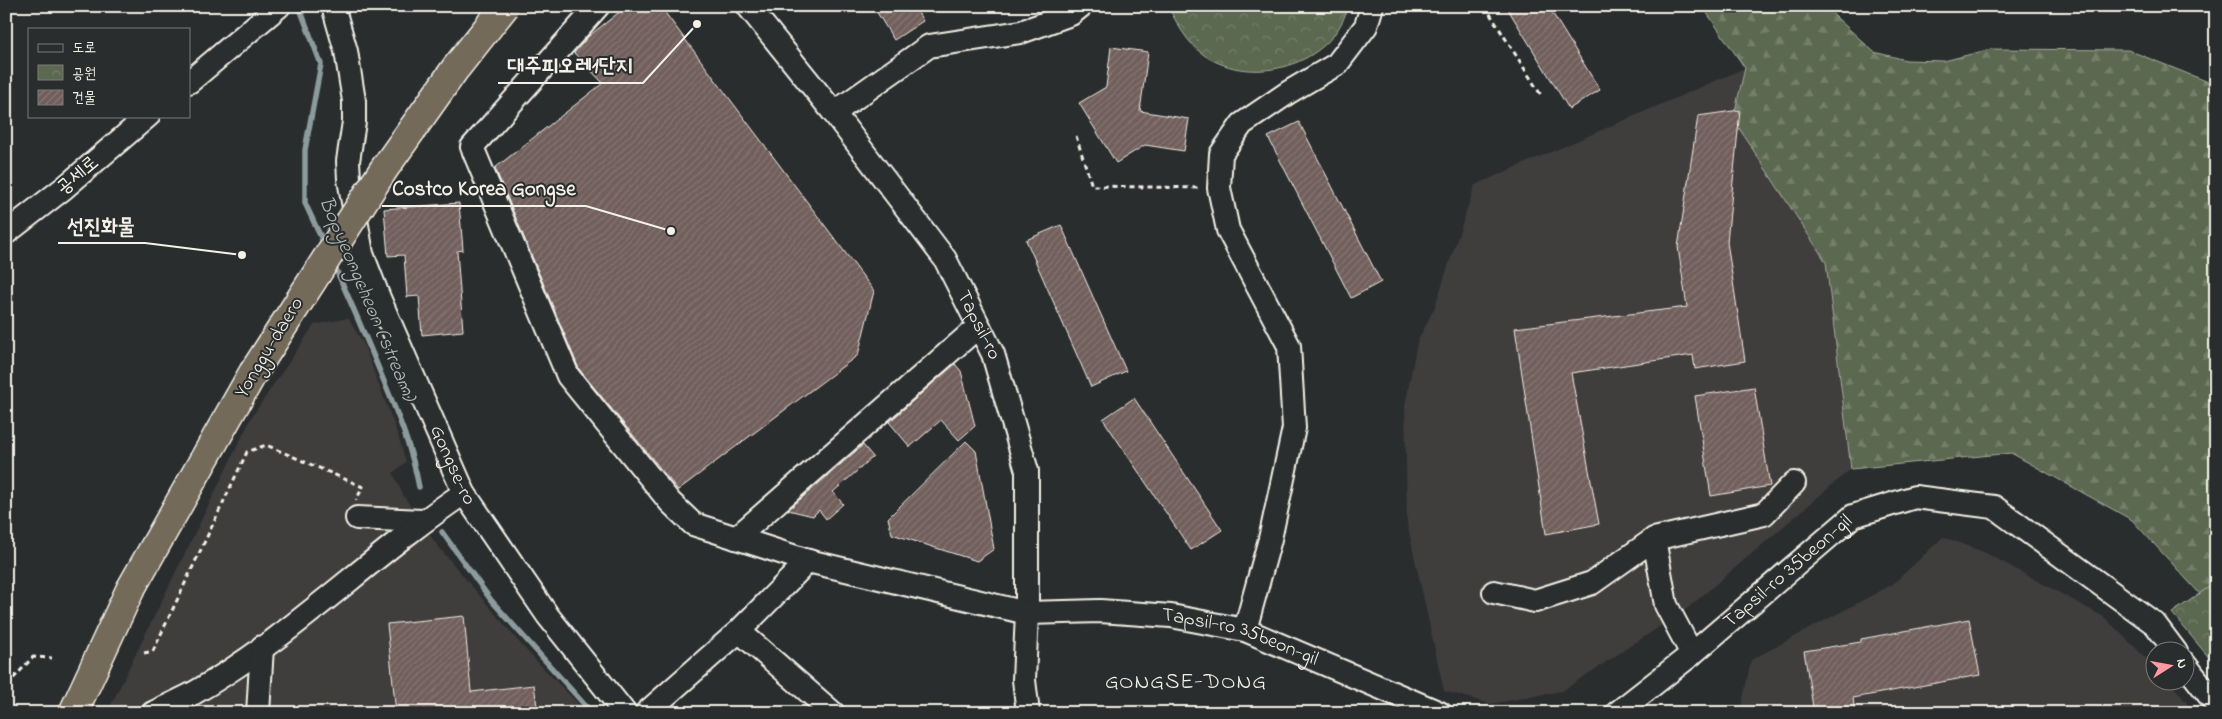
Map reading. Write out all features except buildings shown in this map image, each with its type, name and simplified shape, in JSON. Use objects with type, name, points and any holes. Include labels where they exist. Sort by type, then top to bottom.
[{"type":"highway","name":"Yonggu-daero","points":[[73,713],[130,590],[253,373],[384,168],[455,69],[505,6]]},
{"type":"street","points":[[190,81],[280,6]]},
{"type":"street","name":"Gongse-ro","points":[[333,6],[346,51],[354,101],[354,122],[348,161],[349,179],[362,254],[379,298],[464,493],[548,616],[624,713]]},
{"type":"street","name":"Tapsil-ro 35beon-gil","points":[[598,6],[472,146],[568,376],[670,502],[693,524],[808,562],[1027,613],[1100,611],[1171,616],[1245,630],[1440,713]]},
{"type":"street","name":"Tapsil-ro","points":[[748,6],[834,112],[945,259],[993,354],[1027,471],[1027,613],[1024,680],[1028,713]]},
{"type":"street","points":[[834,112],[929,46],[1021,32],[1071,14],[1081,6]]},
{"type":"street","points":[[1245,630],[1270,539],[1294,428],[1294,419],[1289,346],[1228,230],[1219,188],[1221,154],[1242,124],[1289,92],[1337,64],[1366,26],[1372,6]]},
{"type":"street","name":"공세로","points":[[6,233],[64,188],[146,118]]},
{"type":"street","points":[[736,538],[979,326]]},
{"type":"street","points":[[1494,592],[1535,601],[1592,583],[1654,539],[1764,514],[1794,483]]},
{"type":"street","points":[[153,713],[194,693],[262,648],[422,521],[464,493]]},
{"type":"street","name":"Tapsil-ro 35beon-gil","points":[[1617,713],[1692,654],[1854,516],[1915,497],[1994,507],[2155,624],[2168,642]]},
{"type":"street","points":[[357,513],[422,521]]},
{"type":"street","points":[[1654,539],[1666,605],[1692,654]]},
{"type":"street","points":[[646,713],[739,631],[808,562]]},
{"type":"street","points":[[739,631],[834,713]]},
{"type":"street","points":[[258,713],[262,648]]},
{"type":"street","points":[[2194,676],[2216,704]]},
{"type":"path","points":[[1485,6],[1541,95]]},
{"type":"path","points":[[1076,136],[1092,186],[1219,188]]},
{"type":"path","points":[[144,653],[153,651],[248,452],[266,444],[363,487],[355,503],[357,513]]},
{"type":"path","points":[[6,683],[12,681],[33,657],[52,658]]},
{"type":"shaded area","points":[[1745,68],[1733,119],[1826,262],[1851,469],[1688,608],[1562,691],[1491,704],[1444,691],[1407,523],[1405,406],[1417,342],[1434,309],[1475,185]]},
{"type":"shaded area","points":[[348,318],[363,343],[398,435],[406,462],[393,473],[403,495],[437,545],[524,648],[587,713],[107,713],[251,418],[314,325]]},
{"type":"shaded area","points":[[1943,537],[1986,553],[2104,617],[2144,656],[2144,692],[2178,692],[2195,713],[1740,713],[1751,660],[1893,584]]},
{"type":"green space","points":[[1168,6],[1348,6],[1339,27],[1326,44],[1309,57],[1267,70],[1245,70],[1223,65],[1204,55],[1188,39]]},
{"type":"green space","points":[[1702,6],[1824,6],[1874,52],[1906,60],[1944,61],[1991,49],[2128,50],[2216,85],[2216,582],[2200,594],[2132,520],[2011,453],[1851,469],[1826,262],[1733,119],[1745,68]]},
{"type":"green space","points":[[2216,582],[2216,666],[2172,613]]},
{"type":"waterway","name":"Bopyeongcheon (stream)","points":[[299,6],[321,64],[305,150],[305,203],[325,246]]},
{"type":"waterway","name":"Bopyeongcheon (stream)","points":[[333,263],[399,419],[413,459],[419,487]]},
{"type":"waterway","name":"Bopyeongcheon (stream)","points":[[442,532],[491,600],[592,713]]},
{"type":"place","name":"대주피오레1단지","points":[[697,24]]},
{"type":"place","name":"Costco Korea Gongse","points":[[671,231]]},
{"type":"place","name":"선진화물","points":[[242,255]]},
{"type":"district","name":"GONGSE-DONG","points":[[1186,683]]}]
